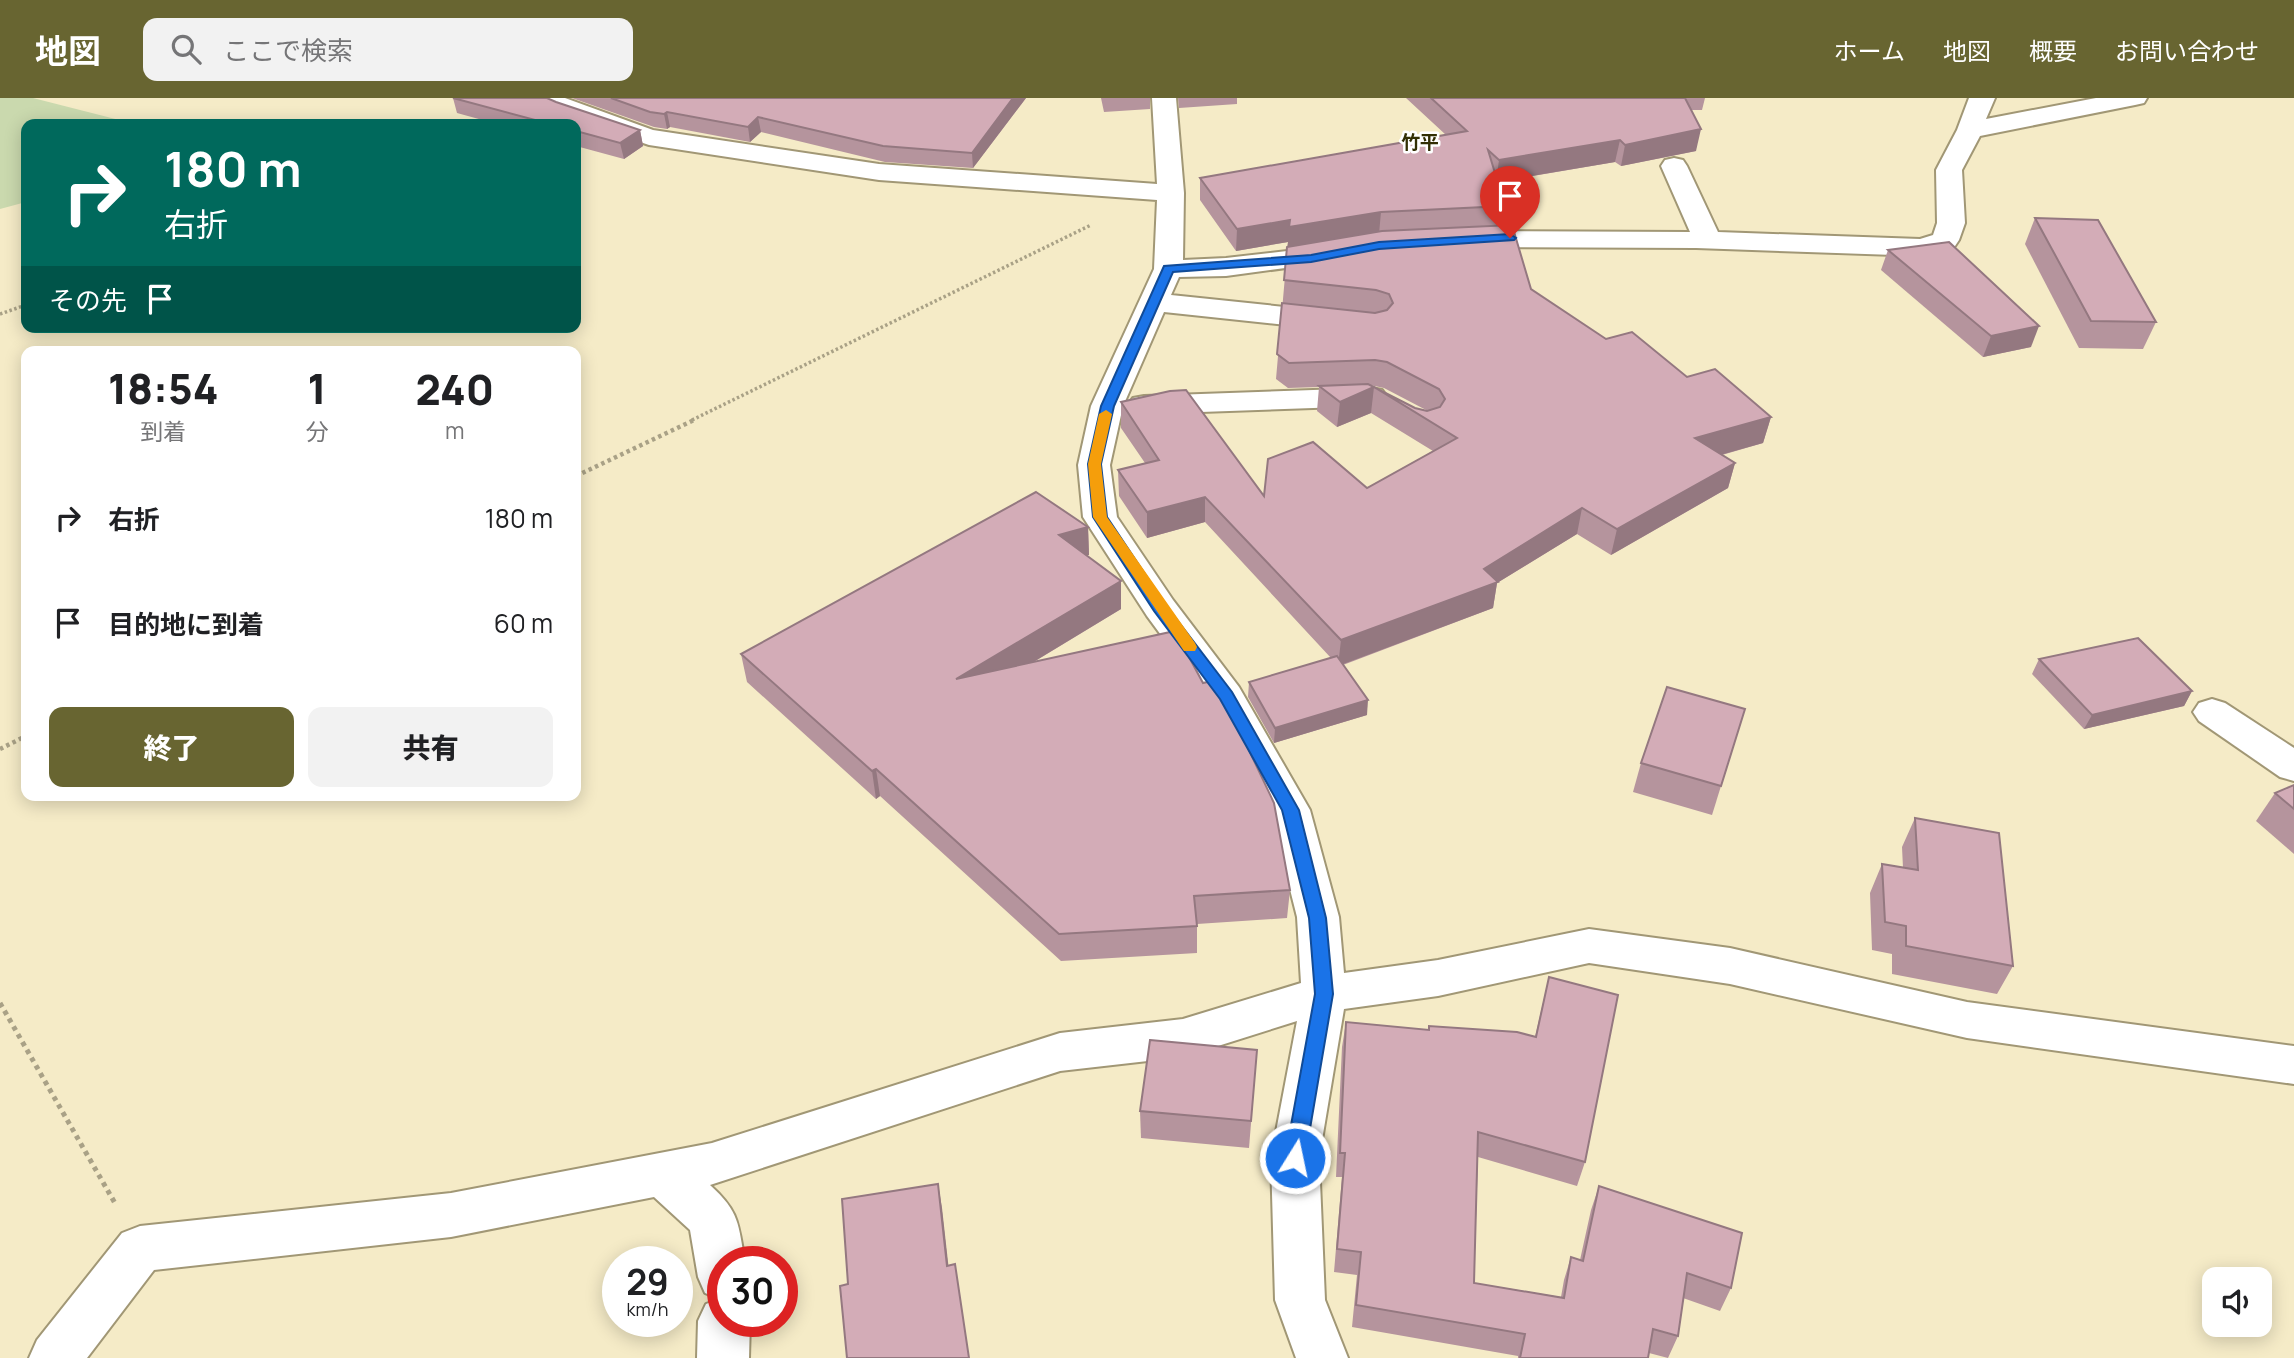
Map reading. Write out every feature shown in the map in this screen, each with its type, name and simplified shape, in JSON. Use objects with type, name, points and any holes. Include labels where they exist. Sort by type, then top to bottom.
[{"type":"street","points":[[1164,98],[1161,193],[1168,269],[1107,406],[1094,464],[1100,517],[1160,608],[1226,696],[1290,810],[1318,918],[1324,994],[1295,1158],[1300,1300],[1322,1358]]},
{"type":"street","points":[[1444,240],[1483,237],[1923,248],[1945,240],[1951,223],[1949,170],[1983,98]]},
{"type":"street","points":[[1970,130],[2135,98]]},
{"type":"street","points":[[562,101],[649,137],[879,172],[1161,193]]},
{"type":"street","points":[[1674,166],[1708,241]]},
{"type":"street","points":[[1168,269],[1226,267],[1311,258],[1365,248]]},
{"type":"street","points":[[1154,302],[1360,324]]},
{"type":"street","points":[[1107,406],[1372,397],[1392,408]]},
{"type":"street","points":[[2212,712],[2294,767]]},
{"type":"street","points":[[55,1358],[140,1249],[451,1214],[712,1164],[1060,1052],[1183,1038],[1324,994],[1438,978],[1589,946],[1730,966],[1967,1020],[2294,1065]]},
{"type":"street","points":[[663,1174],[713,1219],[718,1246]]},
{"type":"street","points":[[723,1358],[724,1337]]},
{"type":"path","points":[[581,473],[1161,193]]},
{"type":"path","points":[[0,314],[21,307]]},
{"type":"path","points":[[0,749],[21,738]]},
{"type":"path","points":[[0,1003],[140,1249]]},
{"type":"green space","points":[[0,98],[33,98],[115,119],[21,119],[21,203],[0,209]]},
{"type":"building","points":[[453,98],[547,98],[640,130],[620,143],[581,132],[581,119],[531,119]]},
{"type":"building","points":[[611,98],[1013,98],[972,153],[883,146],[758,117],[748,127],[667,112],[650,112]]},
{"type":"building","points":[[1431,98],[1685,98],[1701,129],[1625,145],[1620,140],[1499,160],[1488,150],[1505,206],[1381,212],[1289,227],[1290,220],[1237,229],[1200,178],[1467,131]]},
{"type":"building","points":[[2035,218],[2098,220],[2156,322],[2091,321]]},
{"type":"building","points":[[1512,225],[1531,289],[1606,339],[1632,332],[1687,377],[1715,369],[1771,417],[1695,438],[1735,463],[1617,529],[1582,508],[1484,569],[1498,582],[1341,640],[1205,497],[1147,512],[1118,470],[1159,460],[1121,402],[1170,391],[1186,390],[1264,496],[1268,459],[1313,442],[1367,488],[1457,438],[1375,387],[1415,408],[1427,411],[1440,407],[1445,399],[1439,389],[1387,362],[1375,360],[1289,363],[1277,354],[1282,303],[1375,313],[1387,310],[1393,303],[1389,294],[1376,290],[1284,280],[1287,247],[1382,231]]},
{"type":"building","points":[[1949,242],[2039,326],[1991,336],[1888,250]]},
{"type":"building","points":[[1368,384],[1374,387],[1340,402],[1319,386]]},
{"type":"building","points":[[1036,492],[1088,527],[1059,535],[1121,581],[956,679],[1175,631],[1203,683],[1212,681],[1238,727],[1274,803],[1290,890],[1194,896],[1197,926],[1059,934],[876,769],[872,771],[741,654]]},
{"type":"building","points":[[2138,638],[2192,691],[2092,715],[2039,659]]},
{"type":"building","points":[[1337,656],[1368,700],[1275,728],[1249,682]]},
{"type":"building","points":[[1667,687],[1745,709],[1721,786],[1641,763]]},
{"type":"building","points":[[2294,785],[2294,809],[2275,793]]},
{"type":"building","points":[[1915,818],[1999,833],[2013,966],[1906,946],[1906,926],[1885,922],[1882,864],[1918,870]]},
{"type":"building","points":[[1549,977],[1618,995],[1585,1162],[1478,1132],[1474,1283],[1564,1298],[1571,1257],[1583,1261],[1599,1186],[1742,1233],[1731,1288],[1687,1273],[1678,1336],[1653,1329],[1648,1358],[1520,1358],[1525,1334],[1356,1305],[1361,1252],[1337,1249],[1345,1153],[1340,1153],[1346,1022],[1429,1030],[1429,1026],[1517,1032],[1536,1037]]},
{"type":"building","points":[[1150,1040],[1257,1050],[1251,1121],[1140,1111]]},
{"type":"building","points":[[938,1184],[947,1266],[955,1264],[969,1358],[847,1358],[840,1286],[848,1284],[842,1199]]},
{"type":"slow traffic","points":[[1106,414],[1094,464],[1100,517],[1189,647]]},
{"type":"district","name":"竹平","points":[[1420,142]]},
{"type":"route","points":[[1295,1158],[1324,994],[1318,918],[1290,810],[1226,696],[1160,608],[1100,517],[1094,464],[1107,406],[1168,269],[1226,267],[1311,258],[1379,245],[1483,237],[1510,238]]}]
